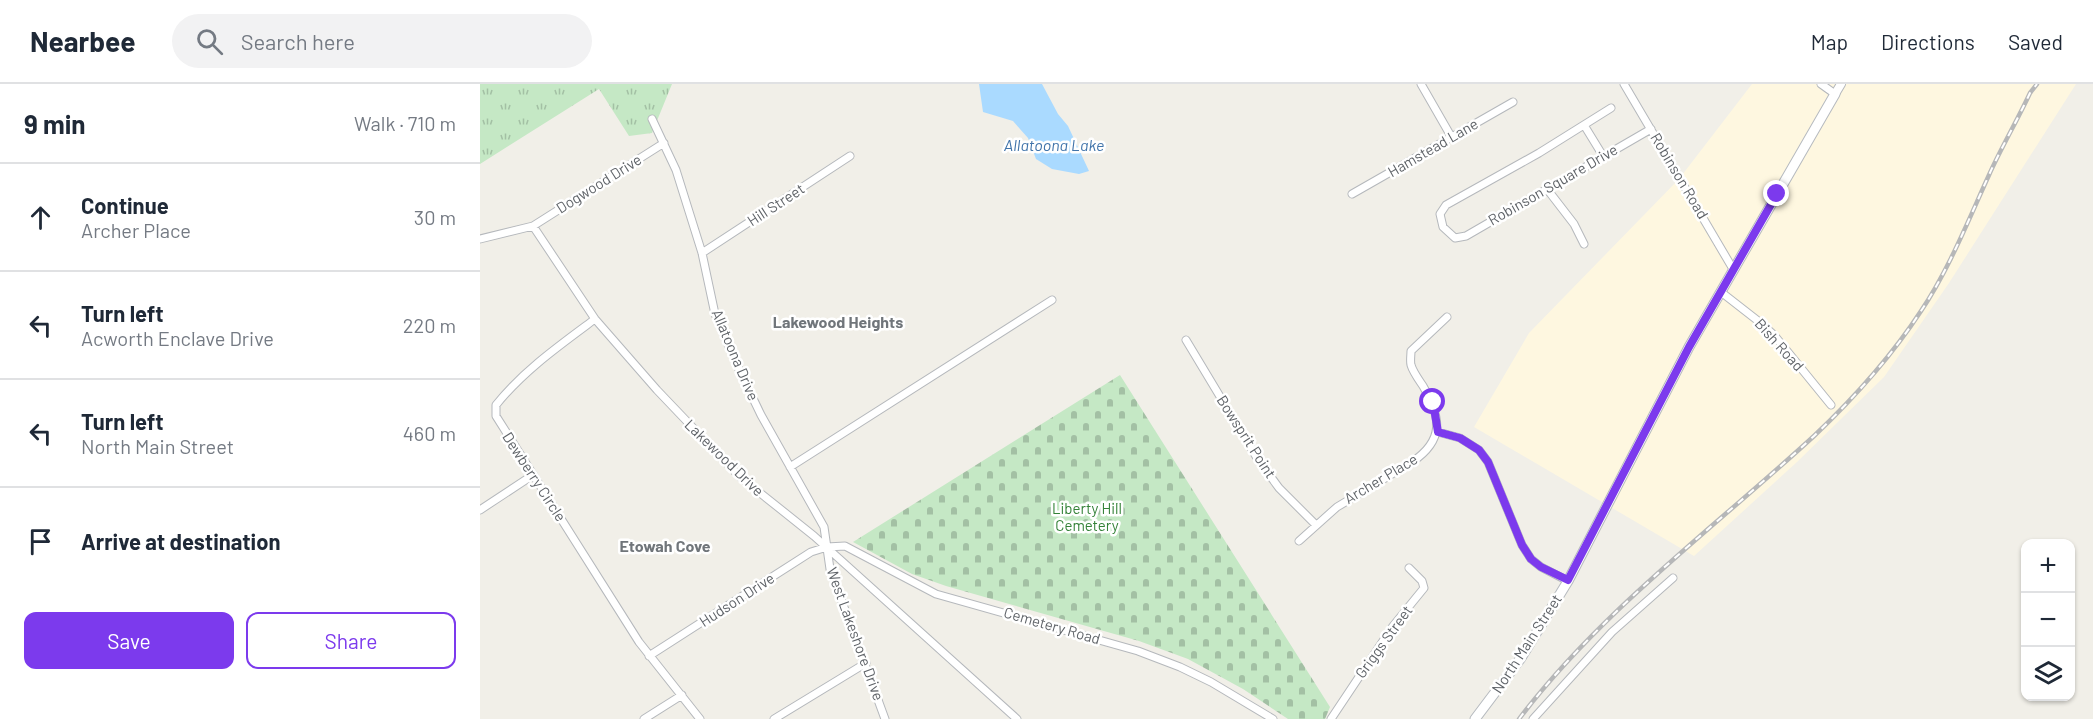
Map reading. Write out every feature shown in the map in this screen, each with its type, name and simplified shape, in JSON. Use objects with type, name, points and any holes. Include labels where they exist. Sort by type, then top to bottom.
[{"type":"main road","name":"North Main Street","points":[[1475,719],[1521,658],[1568,580],[1689,347],[1835,94]]},
{"type":"street","points":[[1421,84],[1452,138]]},
{"type":"street","name":"Robinson Road","points":[[1624,84],[1733,269]]},
{"type":"street","points":[[1821,84],[1835,94],[1841,84]]},
{"type":"street","name":"Hamstead Lane","points":[[1352,194],[1513,102]]},
{"type":"street","points":[[1603,156],[1584,125],[1611,108]]},
{"type":"street","name":"Allatoona Drive","points":[[652,119],[676,170],[702,253],[715,314],[756,404],[824,527],[827,548]]},
{"type":"street","name":"Robinson Square Drive","points":[[1584,125],[1446,205],[1440,214],[1443,227],[1455,238],[1466,236],[1651,129]]},
{"type":"street","name":"Dogwood Drive","points":[[533,226],[664,143]]},
{"type":"street","name":"Hill Street","points":[[702,253],[850,156]]},
{"type":"street","points":[[1547,189],[1574,224],[1584,244]]},
{"type":"street","points":[[480,239],[533,226]]},
{"type":"street","name":"Lakewood Drive","points":[[533,226],[595,319],[657,390],[739,476],[827,548],[1017,719]]},
{"type":"street","name":"Bish Road","points":[[1721,291],[1774,335],[1831,405]]},
{"type":"street","points":[[790,467],[1052,300]]},
{"type":"street","points":[[1447,317],[1411,351],[1411,365],[1433,402],[1438,432],[1460,438],[1479,450],[1488,462],[1522,545],[1531,559],[1541,567],[1568,580]]},
{"type":"street","name":"Dewberry Circle","points":[[595,319],[527,373],[507,392],[496,405],[496,416],[649,656],[700,719]]},
{"type":"street","name":"Bowsprit Point","points":[[1186,340],[1257,458],[1279,488],[1316,525]]},
{"type":"street","name":"Archer Place","points":[[1299,541],[1336,507],[1422,456],[1438,432]]},
{"type":"street","points":[[480,510],[533,475]]},
{"type":"street","name":"Cemetery Road","points":[[827,548],[845,546],[936,594],[1096,638],[1180,666],[1273,719]]},
{"type":"street","name":"Hudson Drive","points":[[649,656],[811,552],[827,548]]},
{"type":"street","name":"West Lakeshore Drive","points":[[827,548],[830,569],[885,719]]},
{"type":"street","name":"Griggs Street","points":[[1331,719],[1393,626],[1424,588],[1422,581],[1409,568]]},
{"type":"street","points":[[1537,718],[1612,632],[1673,578]]},
{"type":"street","points":[[774,719],[866,663]]},
{"type":"street","points":[[644,719],[682,695]]},
{"type":"shaded area","points":[[1752,84],[1820,84],[1828,88],[1830,84],[2076,84],[1949,283],[1884,377],[1797,462],[1694,556],[1474,427],[1529,333],[1679,179]]},
{"type":"green space","points":[[480,84],[672,84],[652,133],[629,136],[599,89],[480,164]]},
{"type":"green space","name":"Liberty Hill Cemetery","points":[[1120,375],[1330,707],[1325,719],[1288,719],[1243,689],[1188,659],[1139,641],[946,586],[912,574],[853,542]]},
{"type":"water","name":"Allatoona Lake","points":[[979,84],[1042,84],[1058,114],[1068,126],[1089,171],[1079,174],[1052,169],[1036,159],[1028,138],[1013,121],[983,112]]},
{"type":"railway","points":[[1519,719],[1551,679],[1622,606],[1814,436],[1885,361],[1931,295],[1958,244],[2030,93],[2037,84]]},
{"type":"district","name":"Lakewood Heights","points":[[838,322]]},
{"type":"district","name":"Etowah Cove","points":[[665,546]]},
{"type":"route","points":[[1433,402],[1438,432],[1460,438],[1479,450],[1488,462],[1522,545],[1531,559],[1541,567],[1568,580],[1689,347],[1777,194]]}]
